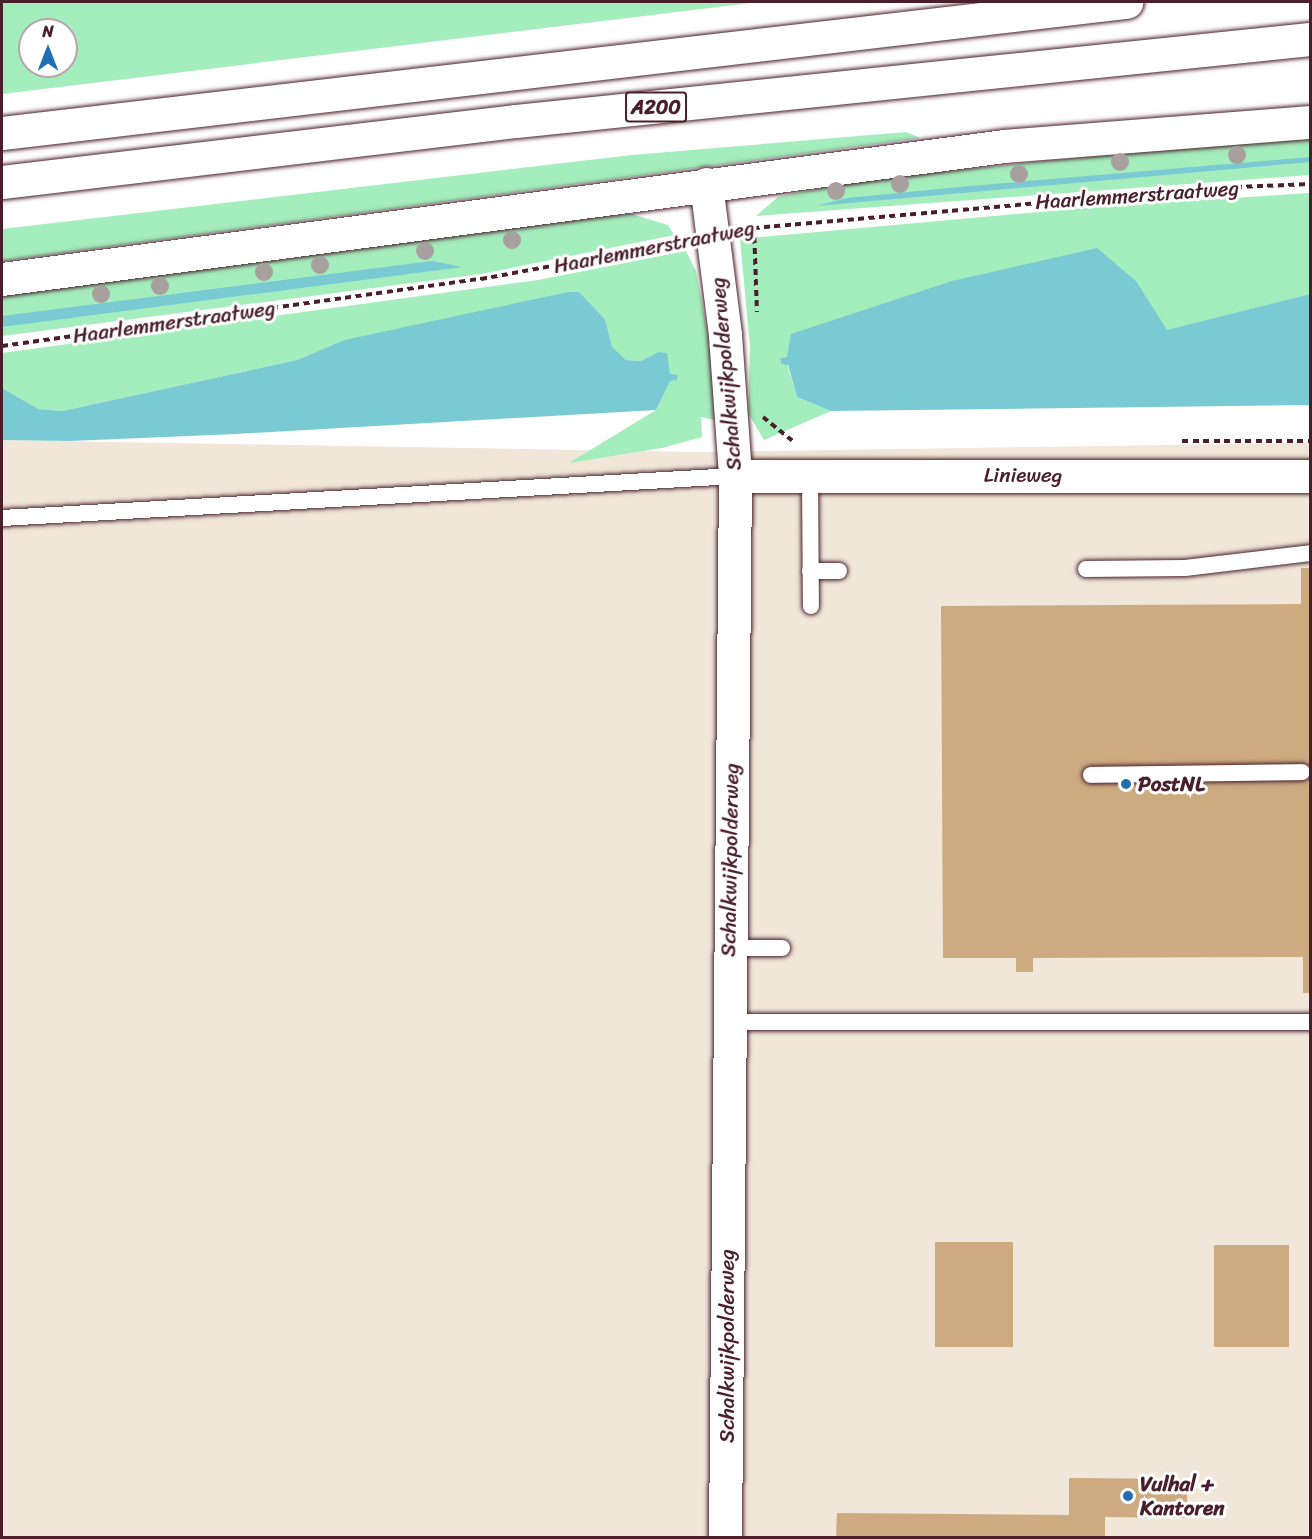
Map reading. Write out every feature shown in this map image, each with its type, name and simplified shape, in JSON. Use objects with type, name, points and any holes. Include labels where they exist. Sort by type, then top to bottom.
[{"type":"main road","name":"A200","points":[[2,133],[1126,2]]},
{"type":"main road","name":"A200","points":[[2,182],[516,121],[1311,39]]},
{"type":"main road","points":[[2,279],[1004,146],[1311,122]]},
{"type":"main road","name":"Schalkwijkpolderweg","points":[[706,184],[713,236],[735,476],[725,1538]]},
{"type":"main road","name":"Linieweg","points":[[735,476],[1311,476]]},
{"type":"lane","points":[[810,475],[811,606]]},
{"type":"lane","points":[[2,518],[735,476]]},
{"type":"lane","points":[[1086,569],[1185,568],[1311,553]]},
{"type":"lane","points":[[810,571],[839,571]]},
{"type":"lane","points":[[1091,775],[1302,772]]},
{"type":"lane","points":[[729,948],[782,948]]},
{"type":"lane","points":[[729,1022],[1311,1022]]},
{"type":"path","name":"Haarlemmerstraatweg","points":[[2,346],[481,279],[754,227],[1203,189],[1311,184]]},
{"type":"path","points":[[754,227],[757,320]]},
{"type":"path","points":[[760,414],[790,442],[802,442]]},
{"type":"path","points":[[1180,441],[1311,441]]},
{"type":"shaded area","points":[[2,440],[696,452],[1310,443],[1310,1537],[2,1538]]},
{"type":"green space","points":[[2,2],[759,2],[2,94]]},
{"type":"green space","points":[[906,132],[920,138],[2,261],[2,229],[632,155]]},
{"type":"green space","points":[[1310,139],[1310,175],[756,216],[778,197],[867,179],[1177,148]]},
{"type":"green space","points":[[1310,193],[1310,294],[1167,331],[1137,282],[780,358],[781,364],[787,364],[797,397],[831,411],[764,440],[748,413],[750,347],[740,239],[1094,207]]},
{"type":"green space","points":[[628,213],[668,225],[674,235],[481,274],[2,336],[2,296]]},
{"type":"green space","points":[[686,251],[696,271],[710,347],[715,420],[701,417],[702,437],[662,448],[569,463],[656,410],[670,380],[677,380],[678,375],[670,375],[658,352],[641,361],[626,360],[612,348],[605,319],[579,292],[344,340],[297,360],[62,411],[37,409],[2,388],[2,353],[538,280]]},
{"type":"water","points":[[1310,157],[1310,162],[816,206],[847,198]]},
{"type":"water","points":[[1097,248],[1137,282],[1167,330],[1310,294],[1310,405],[831,411],[797,397],[788,365],[781,364],[780,358],[787,357],[791,334],[952,281]]},
{"type":"water","points":[[432,261],[462,267],[2,327],[2,316]]},
{"type":"water","points":[[568,292],[579,292],[605,319],[612,347],[626,360],[641,361],[658,352],[667,353],[670,374],[678,375],[677,380],[670,381],[656,410],[236,434],[70,441],[2,440],[2,388],[38,409],[62,411],[297,360],[344,340]]},
{"type":"building","name":"PostNL","points":[[1301,568],[1310,568],[1310,993],[1303,993],[1303,957],[1033,958],[1033,972],[1016,972],[1016,958],[943,958],[941,606],[1301,604]]},
{"type":"building","points":[[935,1242],[1013,1242],[1013,1347],[935,1347]]},
{"type":"building","points":[[1214,1245],[1289,1245],[1289,1347],[1214,1347]]},
{"type":"building","name":"Vulhal + Kantoren","points":[[1069,1478],[1187,1479],[1187,1518],[1105,1517],[1105,1538],[836,1538],[837,1513],[1069,1515]]},
{"type":"place","name":"PostNL","points":[[1126,784]]},
{"type":"place","name":"Vulhal + Kantoren","points":[[1128,1496]]}]
